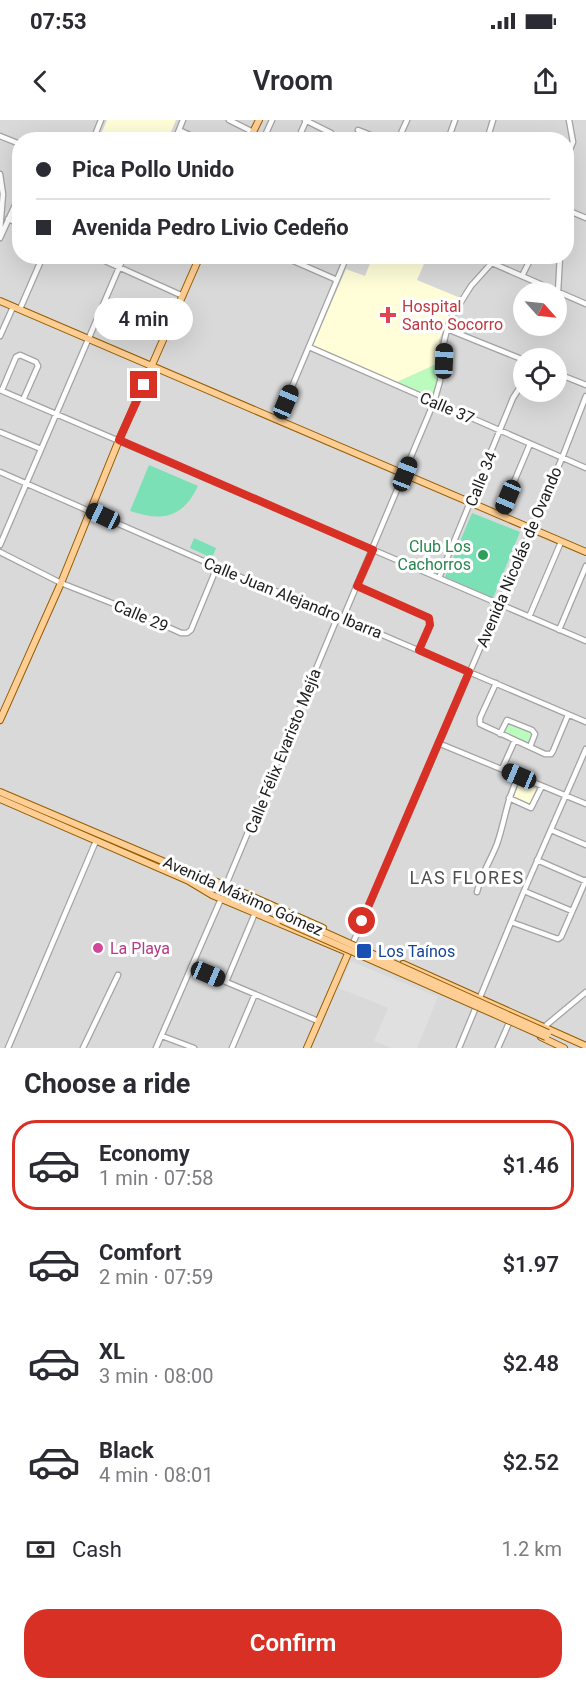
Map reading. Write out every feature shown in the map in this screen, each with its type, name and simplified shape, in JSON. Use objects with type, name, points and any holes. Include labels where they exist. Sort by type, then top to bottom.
[{"type":"main road","points":[[253,132],[259,120]]},
{"type":"main road","points":[[0,720],[197,264]]},
{"type":"main road","points":[[0,301],[586,552]]},
{"type":"main road","name":"Avenida Máximo Gómez","points":[[0,792],[584,1047]]},
{"type":"main road","name":"Avenida Máximo Gómez","points":[[0,799],[96,841],[188,876]]},
{"type":"main road","points":[[188,876],[226,885],[479,998],[546,1032]]},
{"type":"main road","points":[[188,876],[221,898],[475,1007],[564,1048]]},
{"type":"main road","name":"Avenida Nicolás de Ovando","points":[[307,1048],[353,943]]},
{"type":"main road","name":"Avenida Máximo Gómez","points":[[546,1032],[569,1048]]},
{"type":"street","points":[[183,120],[179,130],[183,132]]},
{"type":"street","points":[[229,120],[253,132]]},
{"type":"street","points":[[306,120],[329,132]]},
{"type":"street","points":[[358,130],[363,132]]},
{"type":"street","points":[[0,174],[3,194],[0,230]]},
{"type":"street","points":[[0,238],[12,212]]},
{"type":"street","points":[[2,218],[12,220]]},
{"type":"street","points":[[20,309],[40,264]]},
{"type":"street","points":[[111,264],[183,296]]},
{"type":"street","points":[[0,545],[121,264]]},
{"type":"street","points":[[300,264],[337,280]]},
{"type":"street","points":[[278,420],[344,264]]},
{"type":"street","points":[[494,264],[536,282]]},
{"type":"street","name":"Calle Félix Evaristo Mejía","points":[[226,885],[340,617],[373,550],[434,402],[440,381],[447,330],[464,296],[479,276],[494,264]]},
{"type":"street","points":[[522,276],[528,264]]},
{"type":"street","points":[[559,282],[560,264]]},
{"type":"street","points":[[567,296],[586,304]]},
{"type":"street","points":[[0,336],[13,307]]},
{"type":"street","points":[[447,330],[513,356]]},
{"type":"street","name":"Calle 37","points":[[309,347],[586,468]]},
{"type":"street","points":[[23,400],[38,366],[36,362],[20,355],[16,357],[1,390],[23,400],[56,415],[499,603],[586,642]]},
{"type":"street","points":[[567,377],[586,385]]},
{"type":"street","name":"Avenida Nicolás de Ovando","points":[[353,943],[562,458],[586,396]]},
{"type":"street","name":"Calle 34","points":[[439,578],[513,398]]},
{"type":"street","points":[[0,432],[41,449]]},
{"type":"street","points":[[500,515],[530,444]]},
{"type":"street","name":"Calle Juan Alejandro lbarra","points":[[0,472],[217,567],[586,722]]},
{"type":"street","points":[[529,617],[561,542]]},
{"type":"street","points":[[0,552],[61,583]]},
{"type":"street","points":[[559,630],[586,566]]},
{"type":"street","name":"Calle 29","points":[[61,583],[181,633],[187,633],[191,630],[217,567]]},
{"type":"street","points":[[357,586],[429,618],[430,625],[419,650]]},
{"type":"street","points":[[496,683],[479,721],[480,724],[500,734],[546,754],[551,754],[568,715]]},
{"type":"street","points":[[500,734],[507,720],[532,730],[535,734],[530,747]]},
{"type":"street","points":[[502,769],[515,740]]},
{"type":"street","points":[[438,743],[586,804]]},
{"type":"street","points":[[468,1048],[459,1046],[586,749]]},
{"type":"street","points":[[477,892],[498,842],[509,798],[519,776]]},
{"type":"street","points":[[509,798],[531,808],[542,786]]},
{"type":"street","points":[[551,830],[586,845]]},
{"type":"street","points":[[8,1048],[96,841]]},
{"type":"street","points":[[511,922],[558,939],[561,937],[586,881],[537,860]]},
{"type":"street","points":[[524,891],[573,911]]},
{"type":"street","points":[[156,1048],[221,898]]},
{"type":"street","points":[[226,982],[255,913]]},
{"type":"street","points":[[191,967],[318,1021]]},
{"type":"street","points":[[83,1048],[118,975]]},
{"type":"street","points":[[546,1032],[586,992]]},
{"type":"street","points":[[232,1048],[255,994]]},
{"type":"street","points":[[498,1048],[509,1023]]},
{"type":"street","points":[[162,1035],[194,1048]]},
{"type":"shaded area","points":[[0,120],[586,120],[586,1048],[0,1048]]},
{"type":"shaded area","points":[[107,120],[176,120],[171,132],[102,132]]},
{"type":"shaded area","name":"Hospital Santo Socorro","points":[[370,264],[424,264],[417,280],[458,297],[439,340],[439,363],[393,384],[312,348],[346,269],[365,276]]},
{"type":"shaded area","points":[[518,782],[536,789],[529,805],[511,797]]},
{"type":"shaded area","points":[[353,962],[438,997],[417,1048],[392,1048],[374,1041],[388,1008],[339,988],[350,963]]},
{"type":"green space","points":[[439,363],[439,374],[431,401],[393,384]]},
{"type":"green space","points":[[149,465],[198,486],[186,505],[170,515],[162,516],[130,511]]},
{"type":"green space","name":"Club Los Cachorros","points":[[472,513],[520,532],[493,598],[445,577]]},
{"type":"green space","points":[[194,538],[216,548],[212,558],[190,548]]},
{"type":"green space","points":[[508,723],[532,733],[528,743],[505,734]]},
{"type":"place","name":"Hospital Santo Socorro","points":[[388,315]]},
{"type":"place","name":"Club Los Cachorros","points":[[483,555]]},
{"type":"place","name":"La Playa","points":[[98,948]]},
{"type":"place","name":"Los Taínos","points":[[364,951]]},
{"type":"district","name":"LAS FLORES","points":[[467,877]]},
{"type":"route","points":[[144,385],[119,440],[373,550],[357,586],[429,618],[430,625],[419,650],[469,672],[362,921]]}]
